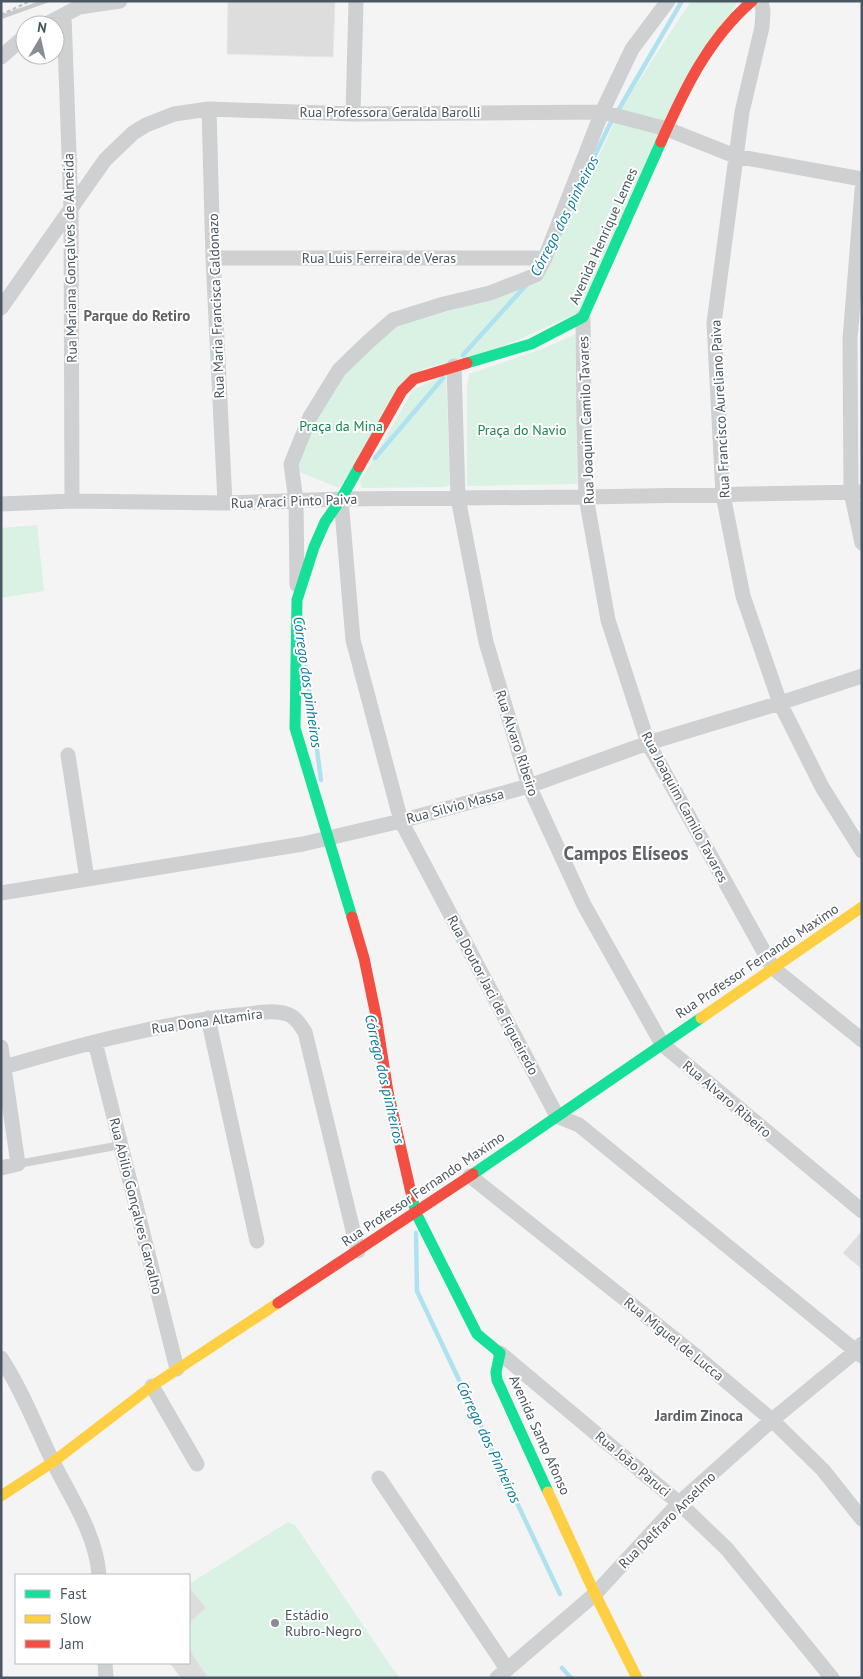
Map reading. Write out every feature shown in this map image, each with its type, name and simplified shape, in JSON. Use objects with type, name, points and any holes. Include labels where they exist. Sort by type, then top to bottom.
[{"type":"street","points":[[64,14],[79,7],[120,1]]},
{"type":"street","points":[[353,114],[356,1]]},
{"type":"street","points":[[297,600],[296,501],[291,464],[310,417],[339,370],[394,320],[444,304],[490,293],[536,275],[545,258],[602,112],[632,49],[668,1]]},
{"type":"street","name":"Avenida Henrique Lemes","points":[[416,1213],[388,1092],[376,1016],[364,958],[295,728],[297,600],[318,534],[341,499],[402,391],[414,379],[531,344],[583,317],[681,96],[699,64],[741,10],[752,1]]},
{"type":"street","name":"Rua Francisco Aureliano Paiva","points":[[761,1],[763,11],[762,27],[742,112],[714,323],[723,495],[742,596],[780,703],[822,787],[862,852]]},
{"type":"street","name":"Rua Mariana Gonçalves de Almeida","points":[[64,14],[71,210],[72,501]]},
{"type":"street","points":[[1,57],[15,45]]},
{"type":"street","name":"Rua Professora Geralda Barolli","points":[[1,308],[105,160],[133,134],[146,125],[174,114],[209,109],[353,114],[602,112],[667,129],[735,156],[862,179]]},
{"type":"street","name":"Rua Maria Francisca Caldonazo","points":[[209,109],[213,258],[225,503]]},
{"type":"street","points":[[862,190],[850,339],[857,492],[862,543]]},
{"type":"street","name":"Rua Luis Ferreira de Veras","points":[[213,258],[545,258]]},
{"type":"street","name":"Rua Joaquim Camilo Tavares","points":[[583,317],[586,497],[608,620],[648,743],[773,968],[862,1040]]},
{"type":"street","name":"Rua Alvaro Ribeiro","points":[[454,366],[458,498],[486,642],[529,786],[584,905],[662,1044],[862,1211]]},
{"type":"street","name":"Rua Araci Pinto Paiva","points":[[1,504],[72,501],[225,503],[341,499],[857,492]]},
{"type":"street","name":"Rua Doutor Jaci de Figueiredo","points":[[341,499],[353,640],[401,821],[557,1116]]},
{"type":"street","name":"Rua Silvio Massa","points":[[1,893],[303,844],[401,821],[529,786],[648,743],[862,676]]},
{"type":"street","points":[[68,755],[87,879]]},
{"type":"street","name":"Rua Professor Fernando Maximo","points":[[1,1496],[53,1462],[152,1386],[416,1213],[862,907]]},
{"type":"street","name":"Rua Dona Altamira","points":[[3,1067],[141,1030],[208,1018],[272,1012],[288,1014],[298,1020],[305,1032],[358,1251]]},
{"type":"street","points":[[208,1018],[257,1241]]},
{"type":"street","name":"Rua Abilio Gonçalves Carvalho","points":[[95,1042],[177,1369]]},
{"type":"street","points":[[1,1047],[18,1164],[1,1168]]},
{"type":"street","points":[[557,1116],[579,1125],[860,1350]]},
{"type":"street","name":"Rua Miguel de Lucca","points":[[470,1176],[695,1355],[772,1420],[824,1470],[862,1519]]},
{"type":"street","points":[[416,1213],[477,1334],[500,1352]]},
{"type":"street","name":"Rua Delfraro Anselmo","points":[[502,1674],[595,1594],[679,1504],[772,1420],[860,1350]]},
{"type":"street","name":"Rua João Paruci","points":[[500,1352],[679,1504],[727,1549],[832,1678]]},
{"type":"street","name":"Avenida Santo Afonso","points":[[500,1352],[496,1372],[497,1380],[595,1594],[637,1678]]},
{"type":"street","points":[[1,1358],[13,1376],[53,1462],[91,1536],[99,1574]]},
{"type":"street","points":[[152,1386],[196,1464]]},
{"type":"street","points":[[379,1478],[502,1674]]},
{"type":"street","points":[[105,1664],[106,1678]]},
{"type":"lane","points":[[18,1164],[121,1145]]},
{"type":"path","points":[[1,15],[30,1]]},
{"type":"green space","name":"Praça da Mina","points":[[691,1],[738,1],[578,313],[488,353],[422,369],[339,488],[297,471],[312,414],[339,370],[397,327],[541,282],[621,108]]},
{"type":"green space","name":"Praça do Navio","points":[[576,334],[578,484],[467,486],[467,388],[469,374],[542,349]]},
{"type":"green space","points":[[446,374],[450,485],[443,487],[362,488],[360,482],[413,390]]},
{"type":"green space","points":[[37,525],[44,591],[1,598],[1,528]]},
{"type":"green space","name":"Estádio Rubro-Negro","points":[[288,1522],[295,1525],[399,1678],[181,1678],[171,1664],[190,1664],[190,1583]]},
{"type":"building","points":[[228,1],[335,1],[333,57],[227,54]]},
{"type":"building","points":[[862,1231],[862,1269],[843,1253]]},
{"type":"building","points":[[190,1588],[206,1608],[190,1622]]},
{"type":"building","points":[[190,1651],[208,1678],[181,1678],[171,1664],[190,1664]]},
{"type":"waterway","name":"Córrego dos pinheiros","points":[[583,180],[609,126],[682,1]]},
{"type":"waterway","name":"Córrego dos pinheiros","points":[[463,355],[528,283]]},
{"type":"waterway","name":"Córrego dos pinheiros","points":[[375,458],[443,378]]},
{"type":"waterway","name":"Córrego dos pinheiros","points":[[306,667],[321,780]]},
{"type":"waterway","name":"Córrego dos Pinheiros","points":[[416,1233],[417,1291],[560,1594]]},
{"type":"waterway","name":"Córrego dos Pinheiros","points":[[562,1668],[571,1678]]},
{"type":"railway","points":[[1,17],[46,1]]},
{"type":"traffic: fast","points":[[467,363],[531,344],[583,317],[661,142]]},
{"type":"traffic: fast","points":[[352,917],[295,728],[297,600],[314,547],[325,522],[341,499],[359,467]]},
{"type":"traffic: fast","points":[[473,1174],[701,1018]]},
{"type":"traffic: fast","points":[[412,1197],[416,1213],[477,1334],[500,1353],[496,1372],[497,1380],[548,1492]]},
{"type":"traffic: slow","points":[[701,1018],[862,907]]},
{"type":"traffic: slow","points":[[1,1496],[53,1462],[152,1386],[278,1303]]},
{"type":"traffic: slow","points":[[548,1492],[595,1594],[637,1678]]},
{"type":"traffic: jam","points":[[661,142],[699,66],[722,32],[752,1]]},
{"type":"traffic: jam","points":[[359,467],[402,391],[414,379],[467,363]]},
{"type":"traffic: jam","points":[[352,917],[364,958],[376,1016],[388,1092],[412,1197]]},
{"type":"traffic: jam","points":[[278,1303],[473,1174]]},
{"type":"place","name":"Estádio Rubro-Negro","points":[[275,1623]]},
{"type":"district","name":"Parque do Retiro","points":[[137,315]]},
{"type":"district","name":"Campos Elíseos","points":[[626,853]]},
{"type":"district","name":"Jardim Zinoca","points":[[699,1415]]}]
